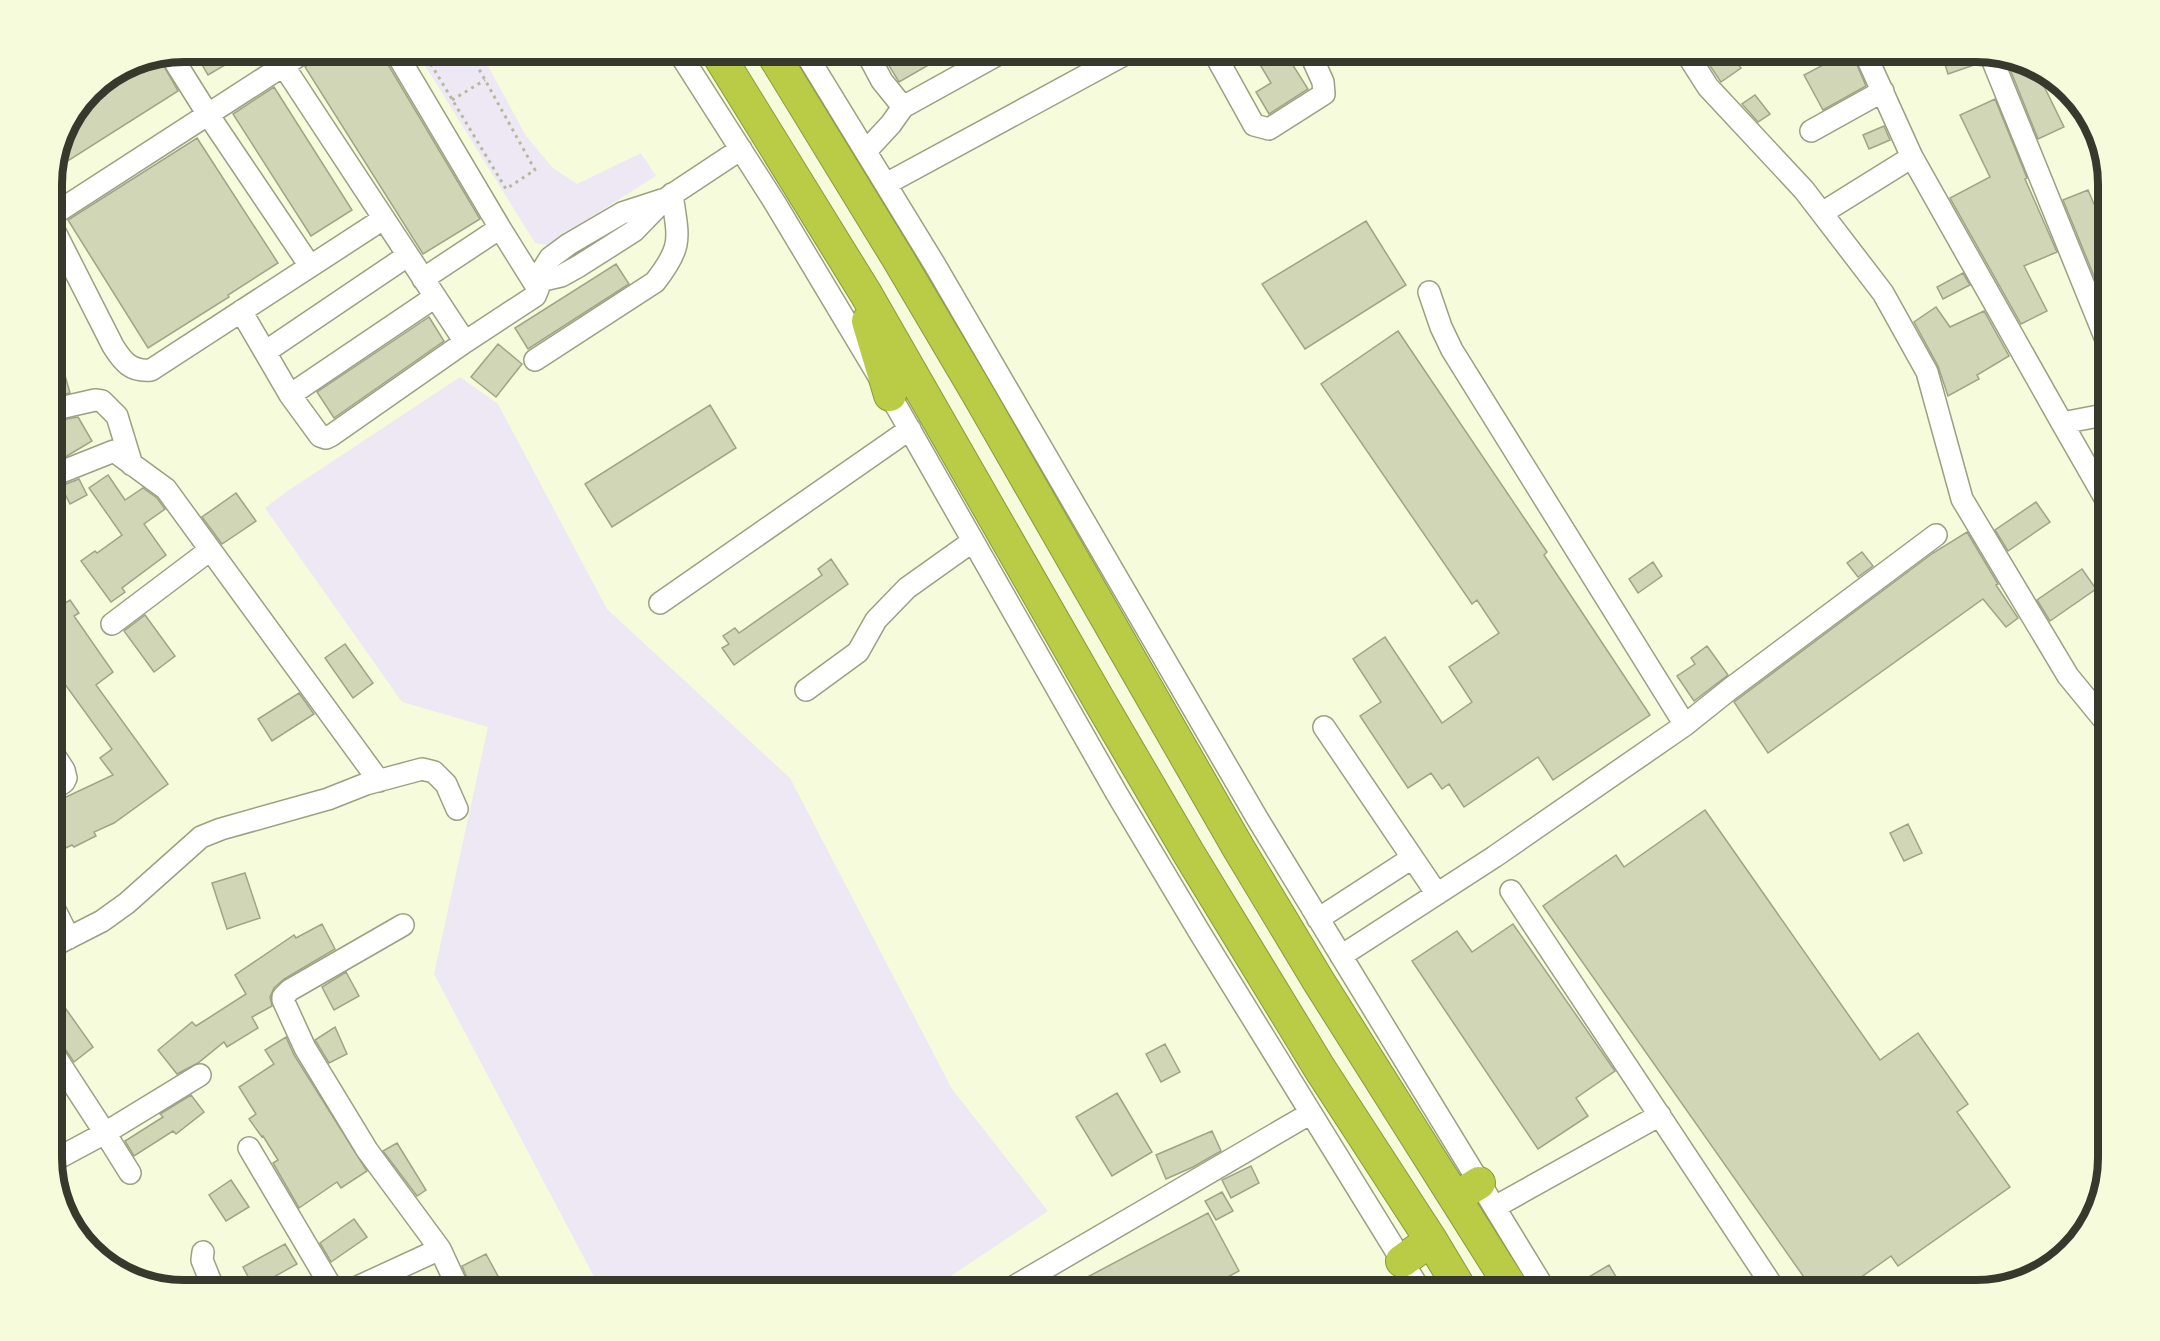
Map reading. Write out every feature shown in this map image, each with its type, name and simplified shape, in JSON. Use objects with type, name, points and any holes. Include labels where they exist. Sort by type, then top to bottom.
[{"type":"highway","points":[[723,62],[837,245],[1189,854],[1320,1069],[1455,1280]]},
{"type":"highway","points":[[778,62],[867,206],[978,394],[1239,849],[1477,1196],[1479,1234],[1507,1280]]},
{"type":"highway","points":[[837,245],[864,309],[890,395]]},
{"type":"highway","points":[[1402,1261],[1431,1240]]},
{"type":"street","points":[[175,62],[310,266]]},
{"type":"street","points":[[62,209],[288,62]]},
{"type":"street","points":[[240,311],[290,395],[320,436],[326,438],[535,296],[538,289],[535,282],[500,228],[402,62]]},
{"type":"street","points":[[685,62],[741,149],[890,395],[1117,794],[1200,933],[1414,1280]]},
{"type":"street","points":[[811,62],[886,184],[1318,919],[1449,1130],[1477,1196],[1538,1280]]},
{"type":"street","points":[[872,62],[882,81],[903,107]]},
{"type":"street","points":[[866,151],[903,107],[984,62]]},
{"type":"street","points":[[886,184],[1111,62]]},
{"type":"street","points":[[1219,62],[1254,125],[1269,129],[1324,94],[1323,82],[1314,62]]},
{"type":"street","points":[[1692,62],[1708,87],[1804,190],[1883,293],[1927,372],[1962,499],[2067,676],[2098,713]]},
{"type":"street","points":[[1869,62],[1912,157],[2098,486]]},
{"type":"street","points":[[1994,63],[2098,320]]},
{"type":"street","points":[[283,65],[465,342]]},
{"type":"street","points":[[1811,131],[1883,91]]},
{"type":"street","points":[[535,282],[561,276],[588,261],[634,231],[668,197],[741,149]]},
{"type":"street","points":[[1822,213],[1912,157]]},
{"type":"street","points":[[535,360],[655,282],[668,266],[678,242],[668,197]]},
{"type":"street","points":[[62,246],[113,346],[124,363],[133,369],[143,371],[151,370],[383,219]]},
{"type":"street","points":[[423,279],[500,228]]},
{"type":"street","points":[[265,352],[407,256]]},
{"type":"street","points":[[1429,292],[1452,350],[1685,725]]},
{"type":"street","points":[[290,395],[435,297]]},
{"type":"street","points":[[62,408],[102,400],[117,416],[132,465]]},
{"type":"street","points":[[2062,423],[2098,416]]},
{"type":"street","points":[[660,603],[910,429]]},
{"type":"street","points":[[62,472],[114,452],[166,489],[379,781]]},
{"type":"street","points":[[1341,956],[1437,894],[1685,725],[1936,535]]},
{"type":"street","points":[[806,690],[858,652],[876,620],[908,588],[973,541]]},
{"type":"street","points":[[112,624],[210,550]]},
{"type":"street","points":[[1324,727],[1437,894]]},
{"type":"street","points":[[62,767],[66,778],[62,783]]},
{"type":"street","points":[[62,942],[102,921],[127,903],[201,837],[221,829],[328,799],[422,769],[434,772],[446,784],[457,809]]},
{"type":"street","points":[[1318,919],[1412,858]]},
{"type":"street","points":[[1511,891],[1768,1280]]},
{"type":"street","points":[[403,925],[290,990],[283,1000],[305,1048],[367,1150],[440,1249],[454,1280]]},
{"type":"street","points":[[62,1067],[130,1173]]},
{"type":"street","points":[[62,1156],[105,1133],[200,1075]]},
{"type":"street","points":[[1025,1280],[1311,1113]]},
{"type":"street","points":[[1477,1196],[1660,1115]]},
{"type":"street","points":[[249,1148],[327,1280]]},
{"type":"street","points":[[373,1280],[440,1249]]},
{"type":"street","points":[[203,1252],[202,1260],[209,1280]]},
{"type":"path","points":[[430,62],[506,189],[535,170],[475,62]]},
{"type":"path","points":[[452,100],[485,80]]},
{"type":"shaded area","points":[[423,62],[486,62],[526,136],[553,168],[577,184],[641,153],[656,176],[547,245],[535,243]]},
{"type":"shaded area","points":[[460,377],[498,404],[607,609],[790,778],[952,1089],[1048,1211],[945,1280],[596,1280],[434,974],[488,727],[402,702],[265,508]]},
{"type":"building","points":[[200,62],[230,62],[208,75]]},
{"type":"building","points":[[311,62],[387,62],[480,219],[423,254],[305,67]]},
{"type":"building","points":[[887,62],[934,62],[899,82]]},
{"type":"building","points":[[1259,62],[1291,62],[1308,89],[1269,114],[1256,92],[1271,83]]},
{"type":"building","points":[[1707,62],[1737,62],[1741,68],[1721,82]]},
{"type":"building","points":[[1856,62],[1866,86],[1823,110],[1804,75],[1827,63]]},
{"type":"building","points":[[1944,62],[1980,62],[1980,63],[1948,74]]},
{"type":"building","points":[[162,64],[178,91],[64,164],[78,122],[97,97],[122,78],[144,68]]},
{"type":"building","points":[[2009,66],[2041,80],[2064,127],[2038,139]]},
{"type":"building","points":[[274,87],[352,210],[311,236],[233,114]]},
{"type":"building","points":[[1755,95],[1770,114],[1758,122],[1742,104]]},
{"type":"building","points":[[1995,99],[2027,178],[2025,179],[2057,252],[2024,266],[2047,311],[2021,324],[1950,198],[1990,177],[1960,115]]},
{"type":"building","points":[[1884,126],[1890,140],[1869,149],[1863,135]]},
{"type":"building","points":[[197,138],[278,263],[148,348],[68,220]]},
{"type":"building","points":[[2088,190],[2098,213],[2098,286],[2063,200]]},
{"type":"building","points":[[1366,221],[1406,285],[1305,349],[1262,284]]},
{"type":"building","points":[[616,264],[629,284],[528,349],[515,328]]},
{"type":"building","points":[[1963,273],[1970,285],[1943,299],[1937,287]]},
{"type":"building","points":[[1936,307],[1950,327],[1984,311],[2009,356],[1977,375],[1979,379],[1948,396],[1938,366],[1914,322]]},
{"type":"building","points":[[429,317],[444,341],[334,418],[317,392]]},
{"type":"building","points":[[1398,331],[1547,552],[1544,555],[1650,715],[1553,780],[1538,757],[1464,807],[1449,784],[1442,789],[1431,773],[1408,788],[1360,716],[1381,702],[1353,659],[1385,637],[1442,723],[1472,702],[1449,667],[1499,633],[1477,600],[1472,604],[1321,384]]},
{"type":"building","points":[[498,344],[522,364],[496,397],[471,377]]},
{"type":"building","points":[[64,372],[70,393],[62,395],[62,373]]},
{"type":"building","points":[[710,405],[736,448],[612,527],[585,484]]},
{"type":"building","points":[[78,417],[92,441],[62,458],[62,420]]},
{"type":"building","points":[[108,475],[125,500],[143,488],[157,498],[165,509],[144,524],[166,555],[122,588],[125,592],[111,602],[81,561],[95,551],[97,553],[122,535],[89,488]]},
{"type":"building","points":[[79,479],[87,495],[70,504],[62,486]]},
{"type":"building","points":[[236,493],[256,521],[222,544],[202,517]]},
{"type":"building","points":[[2036,502],[2050,522],[2008,551],[1995,530]]},
{"type":"building","points":[[1967,532],[1998,584],[1996,585],[2018,618],[2006,627],[1983,599],[1768,753],[1734,702],[1933,553]]},
{"type":"building","points":[[1862,552],[1873,566],[1858,577],[1847,563]]},
{"type":"building","points":[[831,559],[848,584],[734,665],[722,648],[729,644],[723,636],[735,628],[739,633],[822,575],[818,569]]},
{"type":"building","points":[[1653,562],[1662,576],[1638,593],[1629,579]]},
{"type":"building","points":[[2082,569],[2096,589],[2050,621],[2037,600]]},
{"type":"building","points":[[70,600],[79,613],[74,616],[113,672],[96,685],[168,784],[114,823],[94,832],[96,836],[74,847],[72,845],[62,850],[62,799],[113,775],[100,758],[112,749],[62,680],[62,605]]},
{"type":"building","points":[[145,615],[175,656],[154,672],[124,631]]},
{"type":"building","points":[[345,644],[373,683],[353,698],[325,658]]},
{"type":"building","points":[[1707,646],[1728,675],[1694,701],[1677,676],[1695,664],[1691,658]]},
{"type":"building","points":[[299,693],[314,714],[272,741],[258,719]]},
{"type":"building","points":[[1705,810],[1880,1060],[1918,1033],[1968,1104],[1957,1112],[2010,1187],[1898,1266],[1891,1256],[1857,1280],[1806,1280],[1543,906],[1616,855],[1624,867]]},
{"type":"building","points":[[1908,824],[1922,853],[1904,861],[1890,833]]},
{"type":"building","points":[[245,873],[260,918],[227,929],[212,883]]},
{"type":"building","points":[[322,924],[335,949],[284,979],[274,988],[270,997],[272,1006],[252,1017],[258,1028],[227,1047],[224,1042],[198,1063],[177,1074],[158,1050],[192,1022],[196,1026],[246,994],[235,975],[294,935],[296,938]]},
{"type":"building","points":[[1513,924],[1615,1071],[1576,1098],[1588,1116],[1538,1149],[1412,961],[1457,931],[1472,952]]},
{"type":"building","points":[[346,972],[359,996],[334,1010],[322,987]]},
{"type":"building","points":[[62,1003],[93,1047],[74,1062],[62,1044]]},
{"type":"building","points":[[335,1027],[347,1054],[329,1063],[315,1040]]},
{"type":"building","points":[[286,1037],[294,1055],[367,1171],[341,1188],[337,1182],[299,1208],[273,1163],[278,1160],[249,1119],[256,1114],[239,1087],[274,1064],[265,1050]]},
{"type":"building","points":[[1165,1044],[1180,1072],[1161,1082],[1146,1054]]},
{"type":"building","points":[[1117,1093],[1152,1152],[1112,1176],[1076,1117]]},
{"type":"building","points":[[191,1095],[204,1112],[176,1134],[173,1131],[134,1156],[125,1141],[163,1117],[160,1114]]},
{"type":"building","points":[[1212,1131],[1221,1151],[1166,1179],[1156,1155]]},
{"type":"building","points":[[397,1143],[426,1190],[417,1196],[383,1151]]},
{"type":"building","points":[[1251,1166],[1259,1183],[1231,1198],[1222,1180]]},
{"type":"building","points":[[231,1180],[249,1207],[226,1221],[209,1195]]},
{"type":"building","points":[[1222,1192],[1233,1211],[1216,1220],[1205,1201]]},
{"type":"building","points":[[1208,1213],[1239,1271],[1222,1280],[1082,1280]]},
{"type":"building","points":[[354,1219],[367,1237],[331,1262],[320,1243]]},
{"type":"building","points":[[285,1244],[297,1264],[268,1280],[250,1280],[243,1267]]},
{"type":"building","points":[[486,1254],[499,1278],[468,1280],[462,1266]]},
{"type":"building","points":[[1609,1265],[1618,1280],[1584,1280]]}]
